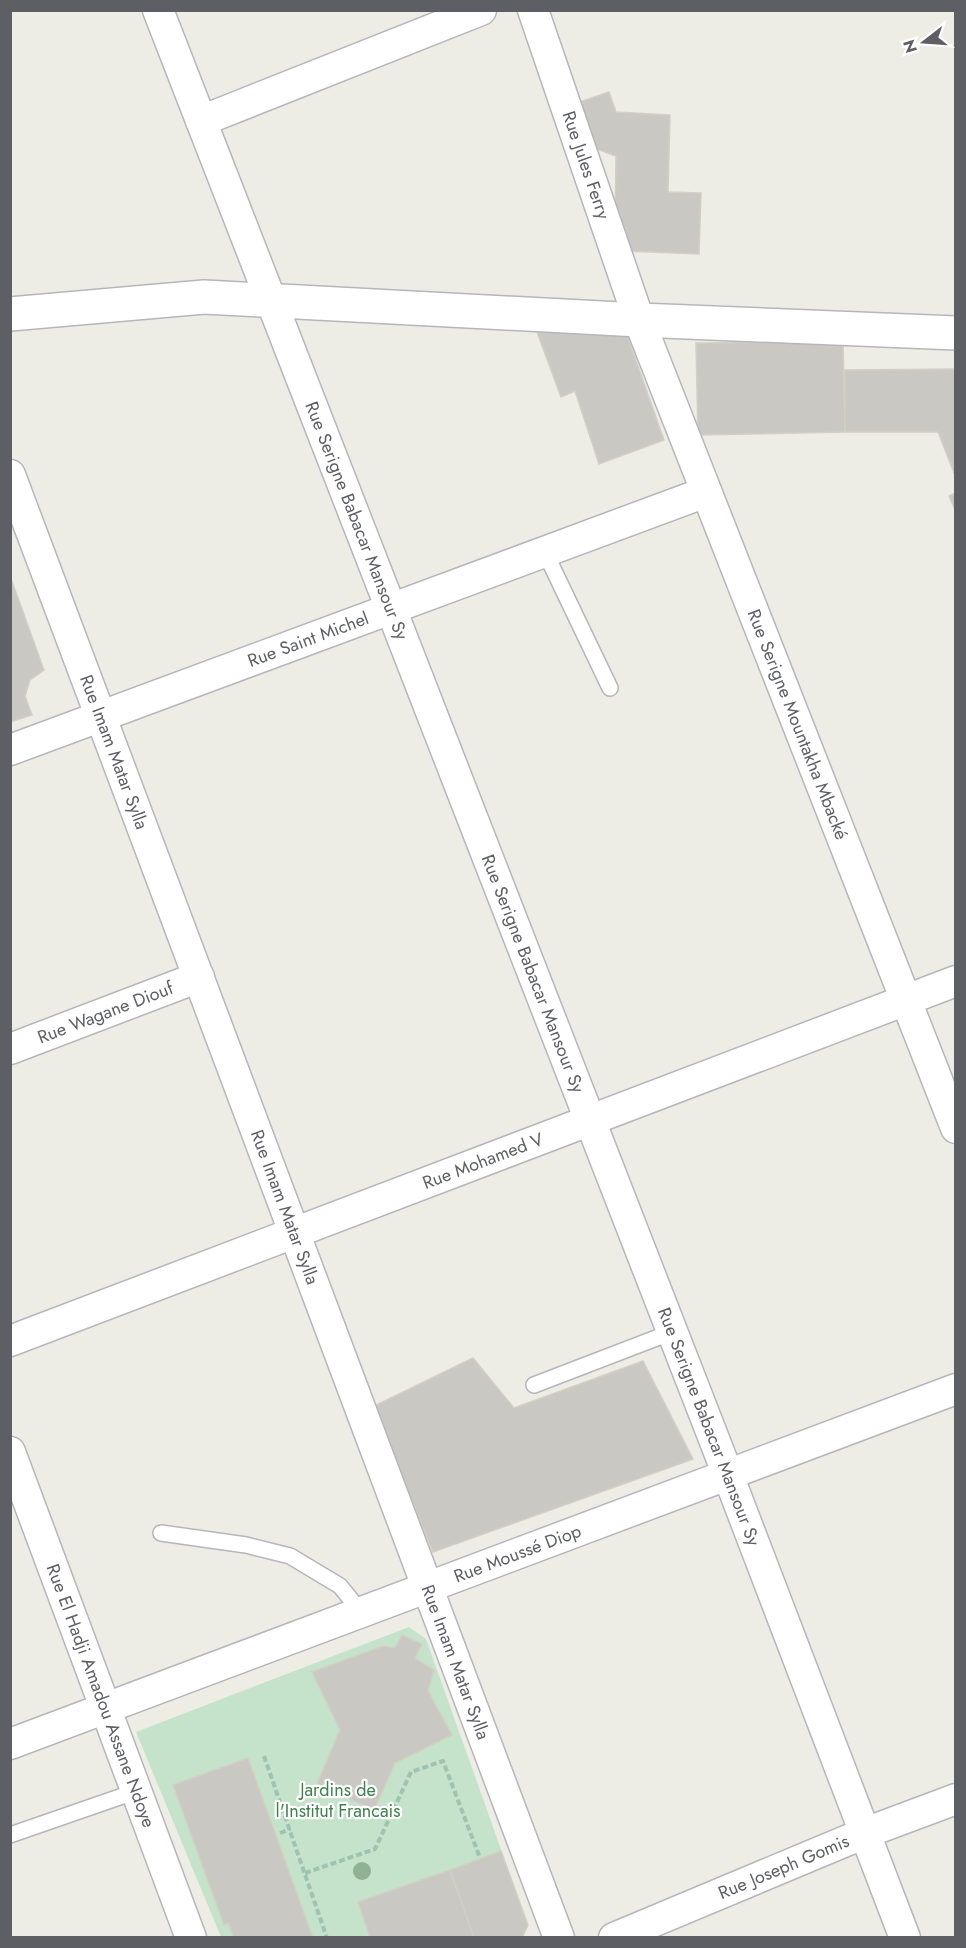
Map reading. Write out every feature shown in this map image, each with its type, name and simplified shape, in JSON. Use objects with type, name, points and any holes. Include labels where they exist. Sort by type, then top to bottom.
[{"type":"street","name":"Rue Serigne Babacar Mansour Sy","points":[[158,10],[728,1475],[905,1938]]},
{"type":"street","points":[[201,122],[482,10]]},
{"type":"street","name":"Rue Jules Ferry","points":[[533,10],[639,320]]},
{"type":"street","points":[[10,314],[204,297],[639,320],[956,333]]},
{"type":"street","name":"Rue Serigne Mountakha Mbacké","points":[[639,320],[956,1128]]},
{"type":"street","name":"Rue Imam Matar Sylla","points":[[10,475],[559,1938]]},
{"type":"street","name":"Rue Saint Michel","points":[[10,750],[706,492]]},
{"type":"street","name":"Rue Wagane Diouf","points":[[10,1049],[199,977]]},
{"type":"street","name":"Rue Mohamed V","points":[[10,1341],[956,981]]},
{"type":"street","name":"Rue Moussé Diop","points":[[10,1744],[956,1389]]},
{"type":"street","name":"Rue El Hadji Amadou Assane Ndoye","points":[[10,1452],[190,1938]]},
{"type":"street","name":"Rue Joseph Gomis","points":[[614,1938],[865,1833],[956,1799]]},
{"type":"lane","points":[[545,552],[610,688]]},
{"type":"lane","points":[[534,1385],[672,1332]]},
{"type":"lane","points":[[161,1533],[246,1545],[290,1556],[340,1586],[361,1612]]},
{"type":"lane","points":[[10,1835],[137,1791]]},
{"type":"path","points":[[264,1756],[327,1938]]},
{"type":"path","points":[[305,1873],[375,1848],[411,1773],[443,1761],[480,1858]]},
{"type":"path","points":[[280,1833],[290,1829]]},
{"type":"green space","name":"Jardins de l'Institut Francais","points":[[409,1627],[426,1639],[528,1925],[522,1938],[221,1937],[136,1732]]},
{"type":"building","points":[[609,92],[616,112],[670,115],[668,192],[701,193],[699,254],[625,251],[626,228],[615,225],[616,156],[591,147],[577,103]]},
{"type":"building","points":[[537,332],[627,335],[664,440],[599,464],[575,391],[561,397]]},
{"type":"building","points":[[843,342],[845,432],[698,435],[696,343]]},
{"type":"building","points":[[956,369],[956,478],[938,432],[845,432],[845,370]]},
{"type":"building","points":[[956,493],[956,512],[949,496]]},
{"type":"building","points":[[10,576],[44,670],[30,680],[25,696],[32,715],[10,722]]},
{"type":"building","points":[[473,1358],[514,1408],[643,1361],[693,1459],[433,1552],[374,1406]]},
{"type":"building","points":[[402,1635],[422,1644],[415,1658],[434,1670],[428,1691],[452,1735],[395,1763],[374,1810],[317,1784],[340,1730],[312,1672],[383,1646],[395,1648]]},
{"type":"building","points":[[248,1758],[313,1938],[234,1938],[228,1923],[224,1925],[173,1785]]},
{"type":"building","points":[[501,1851],[528,1925],[522,1938],[474,1938],[450,1870]]},
{"type":"building","points":[[450,1870],[474,1938],[370,1938],[358,1902]]}]
